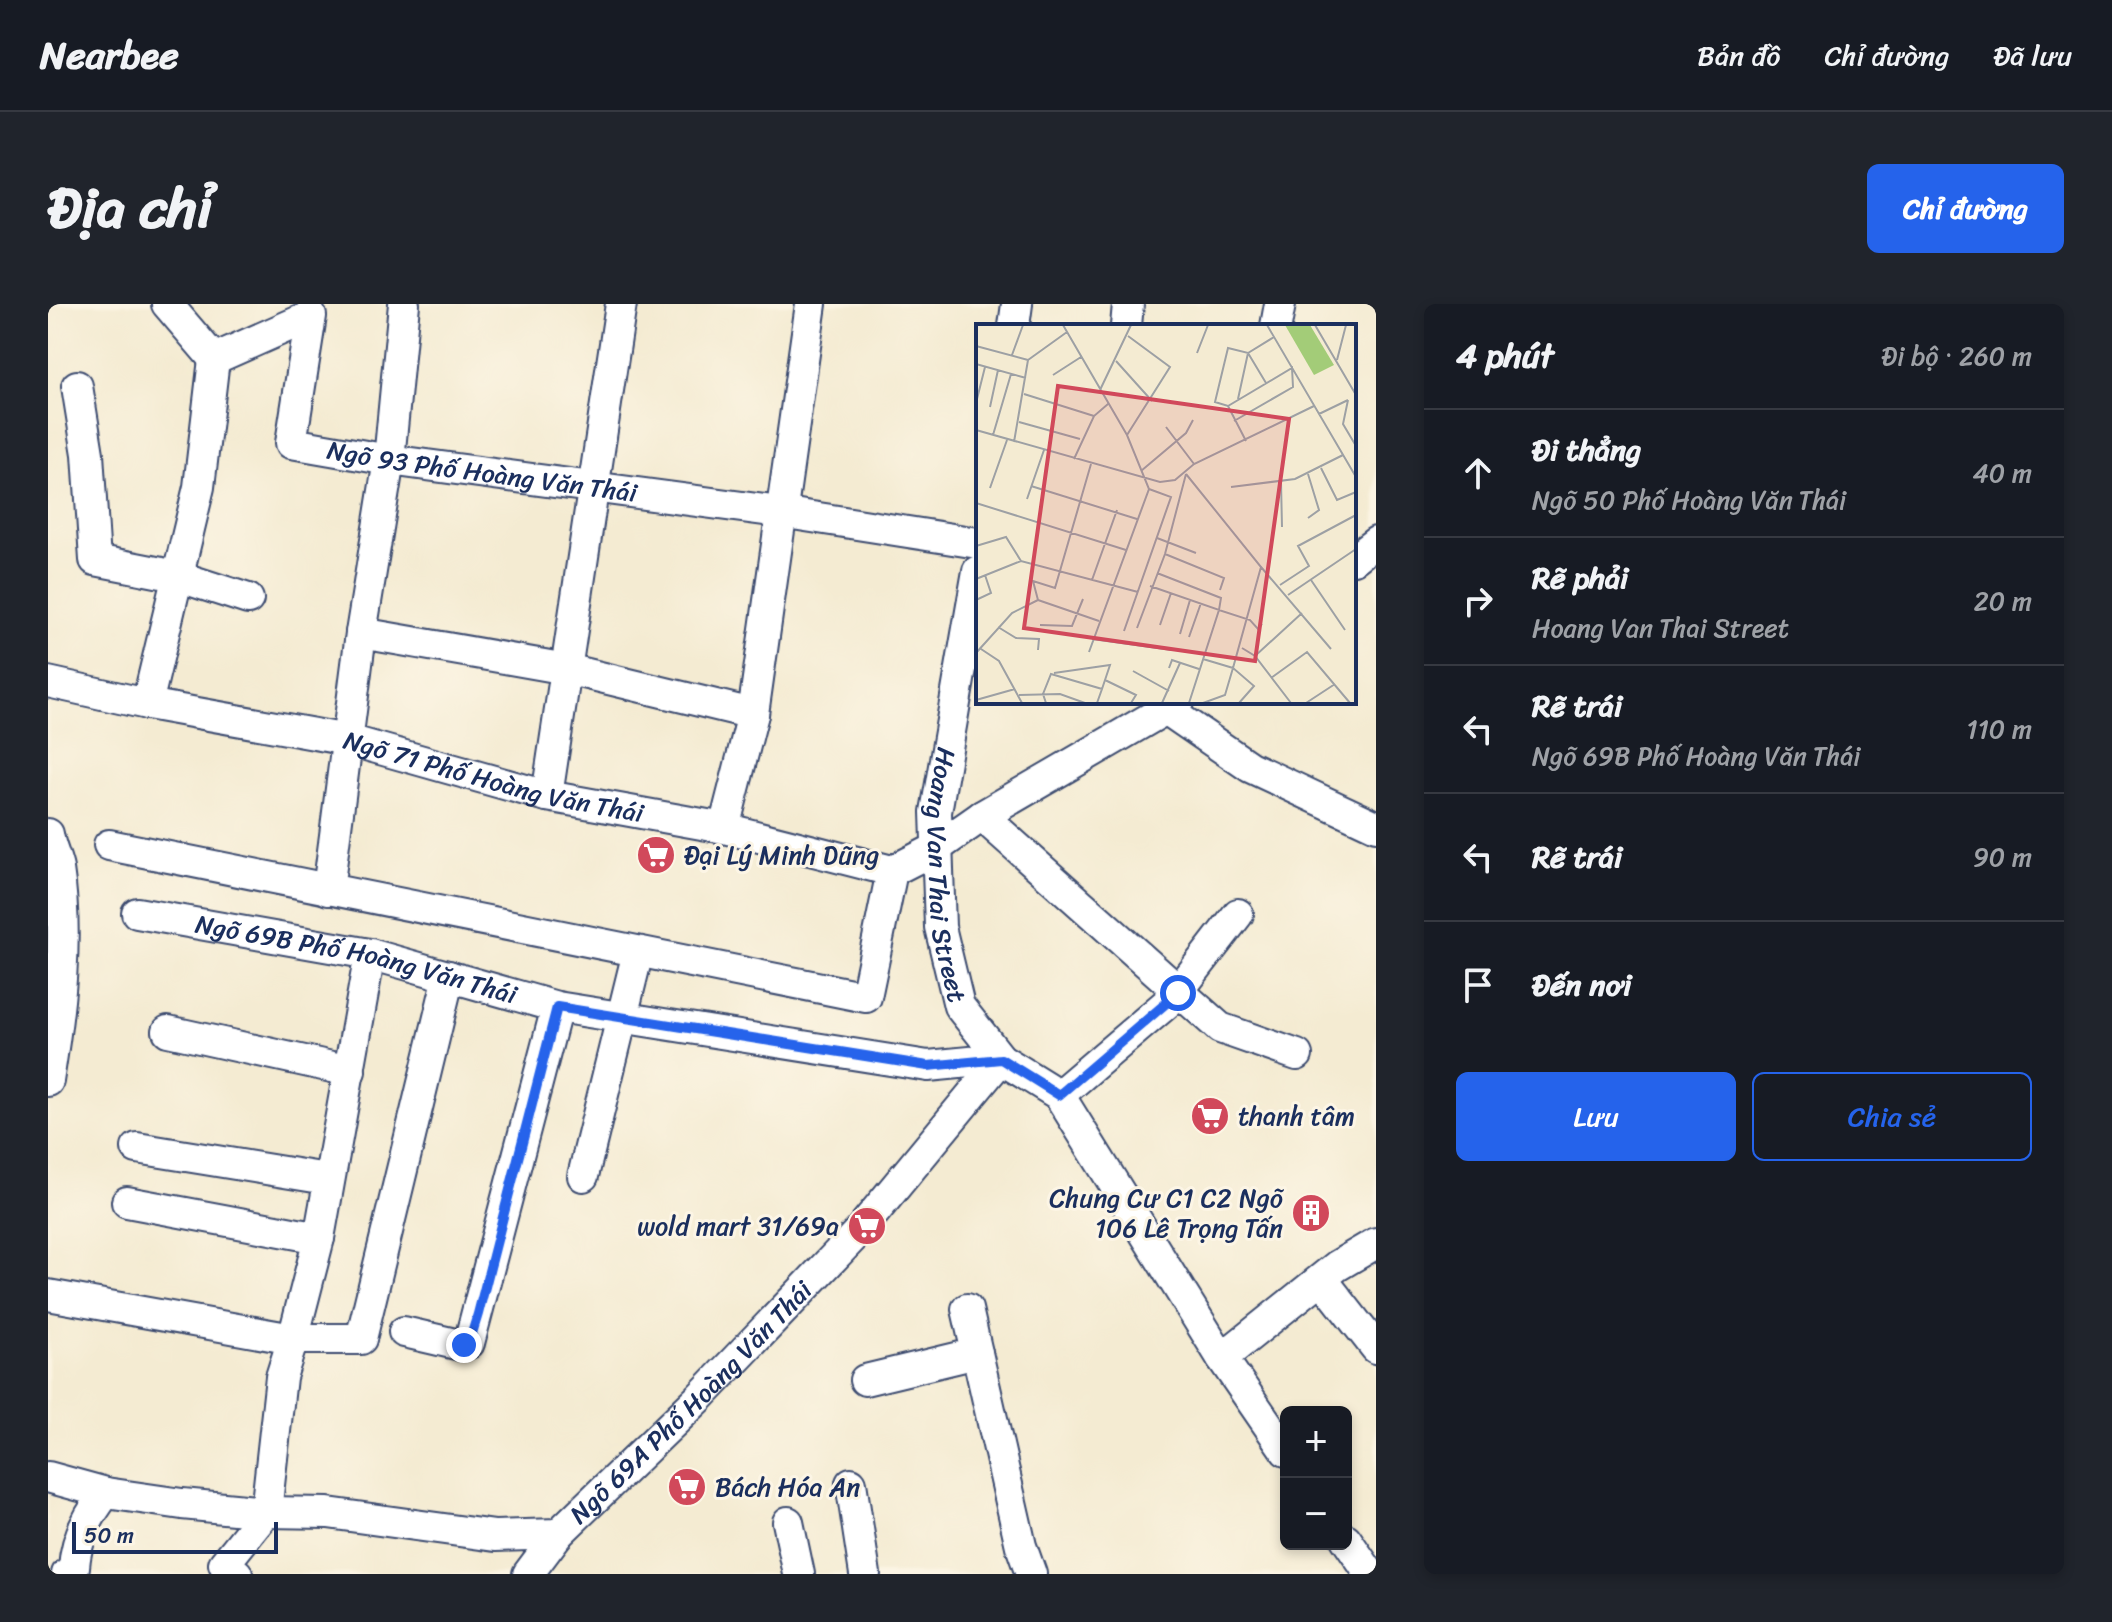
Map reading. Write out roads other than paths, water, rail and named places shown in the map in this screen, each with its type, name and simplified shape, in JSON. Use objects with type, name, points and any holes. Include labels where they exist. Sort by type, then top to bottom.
[{"type":"street","points":[[147,704],[199,487],[214,359],[167,304]]},
{"type":"street","points":[[328,890],[361,633],[389,460],[404,304]]},
{"type":"street","points":[[547,796],[621,304]]},
{"type":"street","points":[[724,828],[753,714],[811,304]]},
{"type":"street","points":[[1014,324],[1017,304]]},
{"type":"street","points":[[1126,324],[1128,304]]},
{"type":"street","points":[[1276,324],[1280,304]]},
{"type":"street","name":"Ngõ 93 Phố Hoàng Văn Thái","points":[[214,359],[311,316],[291,443],[389,460],[780,512],[976,543]]},
{"type":"street","points":[[77,386],[88,454],[95,560],[177,576],[248,599]]},
{"type":"street","points":[[1356,557],[1376,542]]},
{"type":"street","name":"Hoang Van Thai Street","points":[[976,582],[943,759],[935,849],[940,927],[959,1006],[1001,1059],[1059,1095],[1222,1358],[1280,1442]]},
{"type":"street","points":[[361,633],[567,669],[753,714]]},
{"type":"street","name":"Ngõ 71 Phố Hoàng Văn Thái","points":[[48,682],[147,704],[348,740],[547,796],[724,828],[892,871]]},
{"type":"street","points":[[109,845],[866,997],[892,871],[935,849],[982,816],[1173,706],[1250,767],[1373,820]]},
{"type":"street","points":[[982,816],[1220,1028],[1297,1055]]},
{"type":"street","points":[[48,1081],[51,1045],[60,1002],[61,932],[58,866],[49,844]]},
{"type":"street","name":"Ngõ 69B Phố Hoàng Văn Thái","points":[[137,913],[370,954],[557,1007],[928,1066],[1001,1059]]},
{"type":"street","points":[[1059,1095],[1178,993],[1238,914]]},
{"type":"street","points":[[583,1176],[638,952]]},
{"type":"street","points":[[237,1574],[224,1564],[266,1512],[281,1377],[319,1238],[327,1179],[370,954]]},
{"type":"street","points":[[48,1295],[293,1339],[361,1339],[449,976]]},
{"type":"street","points":[[404,1332],[460,1345],[469,1343],[557,1007]]},
{"type":"street","points":[[168,1031],[350,1071]]},
{"type":"street","name":"Ngõ 69A Phố Hoàng Văn Thái","points":[[48,1477],[106,1493],[266,1512],[328,1513],[495,1536],[558,1534],[699,1398],[860,1230],[1001,1059]]},
{"type":"street","points":[[137,1148],[327,1179]]},
{"type":"street","points":[[127,1202],[319,1238]]},
{"type":"street","points":[[1222,1358],[1361,1249],[1376,1243]]},
{"type":"street","points":[[1322,1279],[1376,1348]]},
{"type":"street","points":[[967,1309],[1021,1546],[1031,1574]]},
{"type":"street","points":[[865,1380],[977,1353]]},
{"type":"street","points":[[851,1483],[865,1574]]},
{"type":"street","points":[[75,1572],[76,1545],[94,1508],[106,1493]]},
{"type":"street","points":[[788,1522],[799,1574]]},
{"type":"street","points":[[528,1574],[558,1534]]},
{"type":"street","points":[[1352,1548],[1370,1574]]},
{"type":"place","name":"Đại Lý Minh Dũng","points":[[656,855]]},
{"type":"place","name":"thanh tâm","points":[[1210,1116]]},
{"type":"place","name":"Chung Cư C1 C2 Ngõ 106 Lê Trọng Tấn","points":[[1311,1213]]},
{"type":"place","name":"wold mart 31/69a","points":[[867,1226]]},
{"type":"place","name":"Bách Hóa An","points":[[687,1487]]}]
